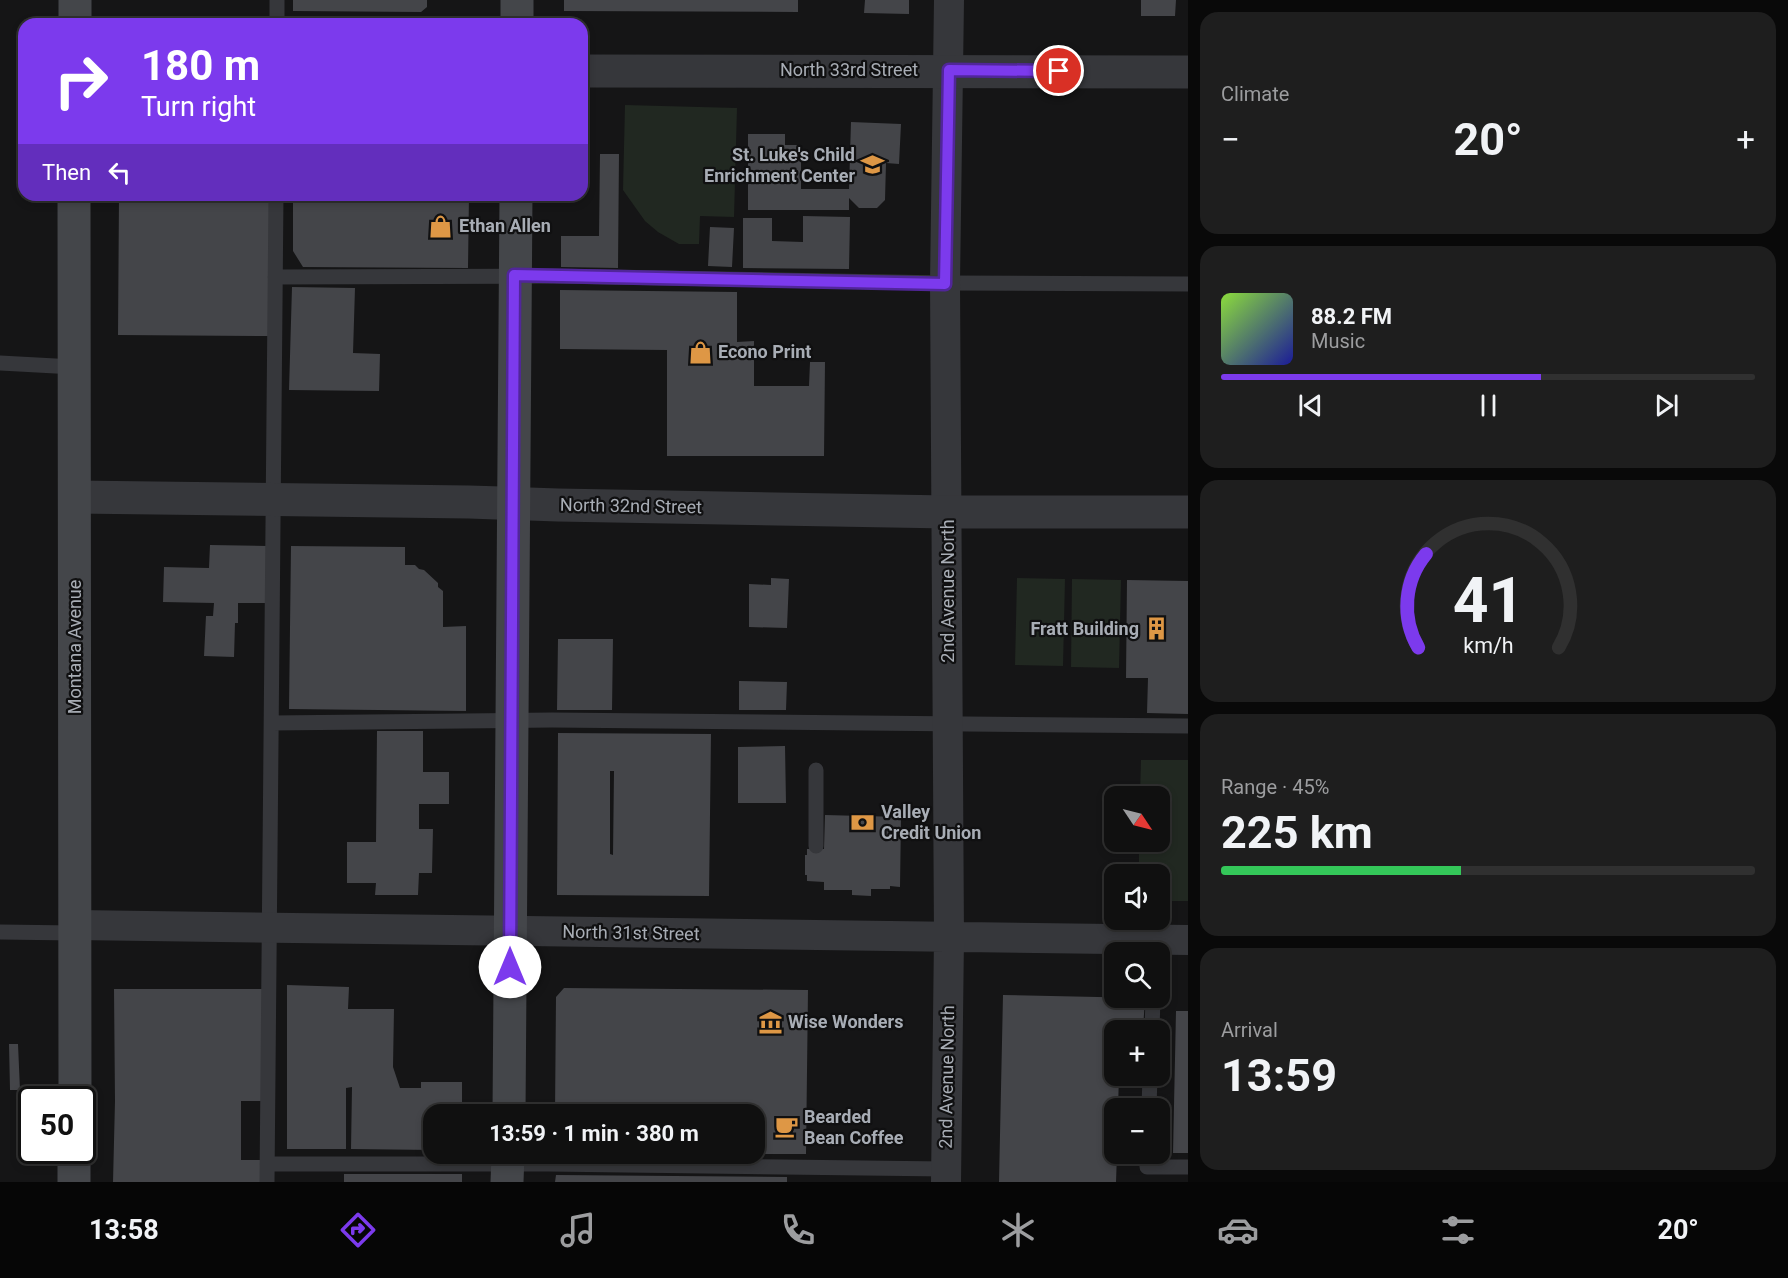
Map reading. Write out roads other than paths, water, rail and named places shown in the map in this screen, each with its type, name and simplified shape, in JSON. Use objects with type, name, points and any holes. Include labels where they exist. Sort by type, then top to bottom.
[{"type":"main road","points":[[75,0],[75,18]]},
{"type":"main road","points":[[517,0],[518,18]]},
{"type":"main road","name":"Montana Avenue","points":[[74,201],[75,1086]]},
{"type":"main road","points":[[508,1104],[516,201]]},
{"type":"main road","points":[[74,1164],[74,1182]]},
{"type":"street","name":"2nd Avenue North","points":[[946,1175],[949,937],[945,284],[949,0]]},
{"type":"street","name":"North 33rd Street","points":[[588,71],[1188,72]]},
{"type":"street","name":"North 32nd Street","points":[[75,497],[948,512],[1188,512]]},
{"type":"street","name":"North 31st Street","points":[[75,929],[270,928],[949,937],[1104,944]]},
{"type":"street","name":"North 31st Street","points":[[1170,943],[1188,940]]},
{"type":"lane","points":[[277,0],[277,18]]},
{"type":"lane","points":[[267,1182],[276,201]]},
{"type":"lane","points":[[275,277],[514,275],[945,284],[1188,284]]},
{"type":"lane","points":[[0,363],[74,367]]},
{"type":"lane","points":[[272,723],[512,720],[1188,726]]},
{"type":"lane","points":[[816,770],[816,846]]},
{"type":"lane","points":[[0,932],[75,929]]},
{"type":"lane","points":[[267,1164],[508,1166],[946,1175]]},
{"type":"lane","points":[[1147,1164],[1147,1167],[1188,1167]]},
{"type":"place","name":"St. Luke's Child Enrichment Center","points":[[873,165]]},
{"type":"place","name":"Ethan Allen","points":[[441,226]]},
{"type":"place","name":"Econo Print","points":[[700,352]]},
{"type":"place","name":"Fratt Building","points":[[1157,629]]},
{"type":"place","name":"Valley Credit Union","points":[[863,822]]},
{"type":"place","name":"Wise Wonders","points":[[770,1022]]},
{"type":"place","name":"Bearded Bean Coffee","points":[[786,1127]]}]
